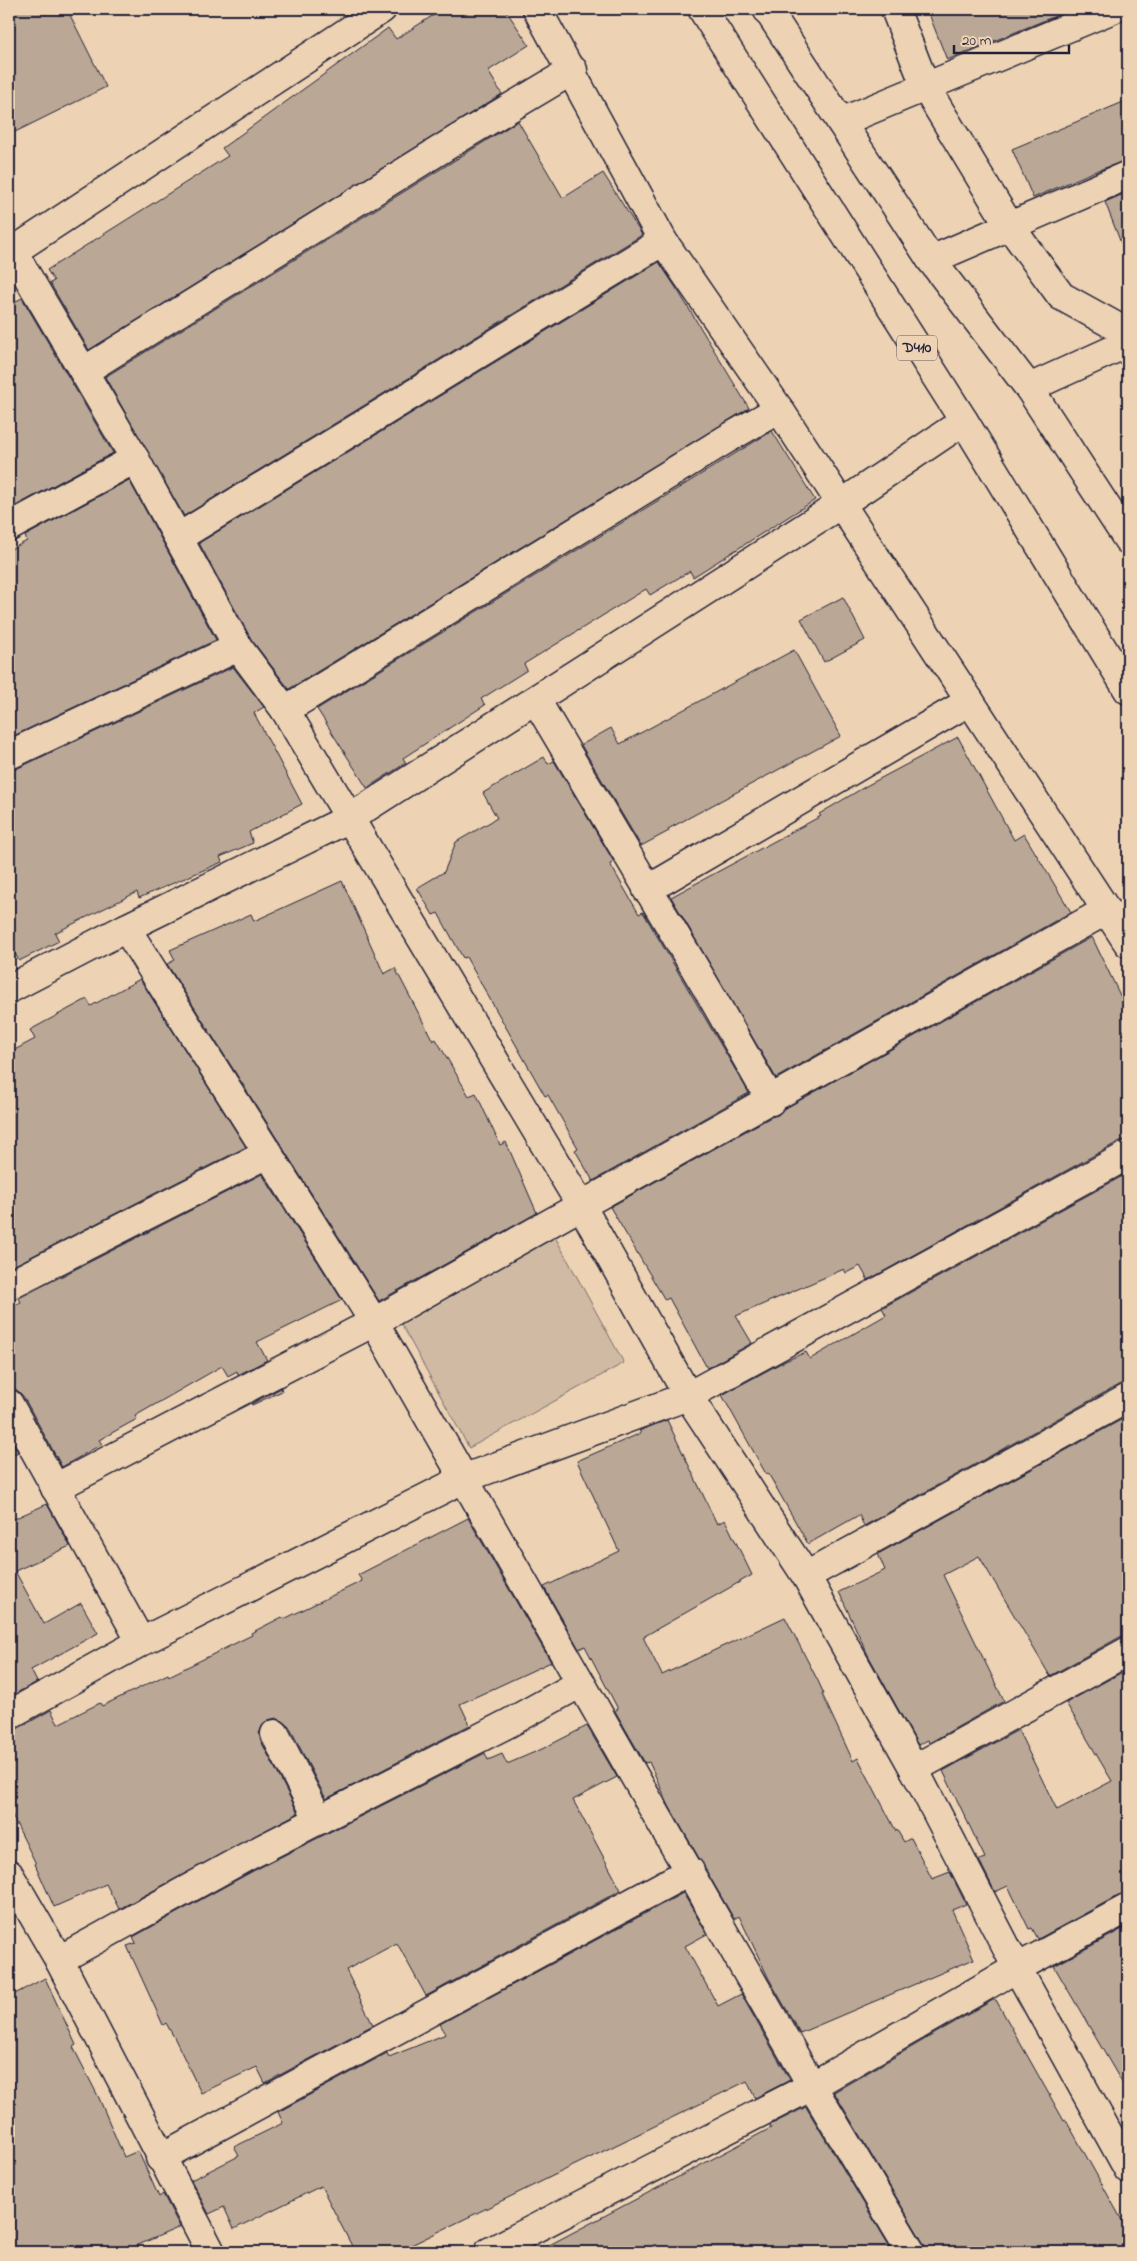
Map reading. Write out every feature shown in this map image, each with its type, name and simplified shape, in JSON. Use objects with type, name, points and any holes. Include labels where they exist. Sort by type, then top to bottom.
[{"type":"main road","points":[[382,9],[10,250],[135,459],[238,647],[285,710],[582,1207],[688,1396],[806,1576],[914,1769],[1017,1968],[1127,2163]]},
{"type":"main road","points":[[538,9],[664,241],[779,410],[1128,943]]},
{"type":"main road","name":"D410","points":[[702,9],[964,421],[1128,690]]},
{"type":"main road","points":[[767,9],[931,260],[1029,388],[1128,540]]},
{"type":"main road","points":[[895,9],[926,88],[1009,225],[1061,296],[1128,333]]},
{"type":"main road","points":[[841,122],[1113,9]]},
{"type":"main road","points":[[84,371],[572,70]]},
{"type":"main road","points":[[931,260],[1128,175]]},
{"type":"main road","points":[[179,538],[664,241]]},
{"type":"main road","points":[[1029,388],[1128,343]]},
{"type":"main road","points":[[285,710],[725,440],[779,410]]},
{"type":"main road","points":[[9,989],[126,928],[350,818],[841,504],[964,421]]},
{"type":"main road","points":[[9,526],[135,459]]},
{"type":"main road","points":[[9,755],[238,647]]},
{"type":"main road","points":[[536,700],[712,997],[771,1101]]},
{"type":"main road","points":[[647,890],[970,701]]},
{"type":"main road","points":[[55,1488],[374,1322],[771,1101],[1107,910]]},
{"type":"main road","points":[[126,928],[374,1322],[690,1870],[812,2086],[911,2252]]},
{"type":"main road","points":[[9,1285],[269,1153]]},
{"type":"main road","points":[[9,1715],[141,1642],[465,1478],[688,1396],[1128,1155]]},
{"type":"main road","points":[[806,1576],[1128,1398]]},
{"type":"main road","points":[[9,1404],[141,1642]]},
{"type":"main road","points":[[914,1769],[1128,1651]]},
{"type":"main road","points":[[59,1960],[246,1857],[500,1728],[582,1683]]},
{"type":"main road","points":[[274,1734],[319,1820]]},
{"type":"main road","points":[[160,2158],[690,1870]]},
{"type":"main road","points":[[9,1874],[59,1960],[160,2158],[211,2252]]},
{"type":"main road","points":[[489,2252],[812,2086],[1017,1968],[1128,1908]]},
{"type":"shaded area","points":[[554,1235],[624,1363],[469,1448],[399,1320]]},
{"type":"building","points":[[9,9],[67,9],[106,87],[9,135]]},
{"type":"building","points":[[443,9],[505,9],[529,45],[488,71],[502,94],[89,350],[50,283],[54,281],[47,270],[228,156],[222,148],[388,28],[396,39]]},
{"type":"building","points":[[927,9],[1070,9],[1070,10],[947,60]]},
{"type":"building","points":[[1128,100],[1128,160],[1093,172],[1033,198],[1012,149]]},
{"type":"building","points":[[518,121],[563,198],[603,173],[642,235],[184,516],[105,377]]},
{"type":"building","points":[[1128,192],[1128,256],[1126,256],[1105,202]]},
{"type":"building","points":[[659,262],[749,408],[289,689],[251,639],[199,543]]},
{"type":"building","points":[[22,298],[113,453],[12,508],[9,502],[9,305]]},
{"type":"building","points":[[772,431],[815,500],[693,577],[690,571],[650,595],[646,589],[524,664],[527,670],[481,699],[485,705],[403,758],[406,763],[367,788],[317,709]]},
{"type":"building","points":[[129,480],[216,640],[9,738],[9,550],[27,541],[25,536]]},
{"type":"building","points":[[843,597],[865,640],[824,662],[801,619]]},
{"type":"building","points":[[794,650],[841,736],[668,829],[669,831],[641,846],[581,745],[611,728],[620,744]]},
{"type":"building","points":[[233,667],[264,707],[254,713],[302,804],[249,832],[253,843],[220,857],[222,862],[139,898],[137,892],[55,933],[59,941],[19,961],[9,942],[9,770],[16,769]]},
{"type":"building","points":[[958,737],[1014,840],[1024,834],[1071,912],[776,1078],[671,897],[821,816],[819,814],[868,785]]},
{"type":"building","points":[[544,757],[548,764],[554,761],[614,862],[610,864],[639,914],[643,912],[749,1093],[593,1181],[575,1150],[578,1148],[548,1095],[545,1096],[466,957],[463,958],[438,913],[433,915],[417,888],[444,872],[456,842],[497,818],[483,793]]},
{"type":"building","points":[[342,881],[384,974],[395,968],[433,1041],[436,1039],[469,1096],[476,1093],[500,1145],[506,1142],[537,1213],[379,1301],[167,964],[175,960],[170,950],[251,914],[254,921]]},
{"type":"building","points":[[1092,937],[1128,1012],[1128,1139],[1120,1141],[868,1280],[860,1266],[846,1273],[844,1269],[736,1316],[752,1343],[707,1368],[669,1298],[665,1300],[610,1207],[771,1117],[778,1115],[784,1109]]},
{"type":"building","points":[[140,979],[246,1147],[9,1268],[9,1053],[35,1039],[30,1030],[87,999],[91,1006]]},
{"type":"building","points":[[1128,1173],[1128,1382],[1120,1384],[864,1526],[859,1515],[808,1544],[722,1395],[781,1363],[806,1352],[810,1359],[886,1315],[882,1308]]},
{"type":"building","points":[[262,1174],[342,1300],[257,1342],[267,1360],[238,1375],[237,1371],[228,1376],[222,1366],[135,1416],[137,1419],[99,1440],[102,1444],[62,1467],[23,1396],[17,1390],[9,1388],[9,1308],[21,1302],[19,1298]]},
{"type":"building","points":[[281,1388],[282,1391],[251,1404]]},
{"type":"building","points":[[1128,1416],[1128,1635],[1120,1637],[1050,1676],[979,1556],[943,1575],[1004,1701],[929,1743],[928,1740],[918,1745],[868,1655],[839,1592],[885,1570],[878,1554]]},
{"type":"building","points":[[667,1420],[717,1524],[725,1520],[752,1575],[643,1637],[662,1675],[785,1617],[818,1681],[824,1694],[822,1694],[853,1761],[858,1758],[896,1831],[904,1842],[911,1838],[932,1879],[950,1872],[966,1904],[952,1910],[974,1959],[800,2033],[769,1979],[739,1916],[734,1919],[669,1806],[649,1762],[645,1763],[615,1711],[618,1709],[585,1646],[579,1649],[544,1587],[619,1551],[577,1461],[641,1433],[639,1431]]},
{"type":"building","points":[[9,1436],[18,1452],[9,1457]]},
{"type":"building","points":[[47,1504],[70,1546],[15,1571],[44,1624],[81,1603],[98,1633],[31,1670],[37,1682],[9,1697],[9,1521]]},
{"type":"building","points":[[468,1518],[551,1662],[460,1704],[470,1725],[326,1799],[289,1726],[276,1718],[268,1720],[262,1726],[259,1734],[261,1741],[298,1813],[119,1909],[106,1884],[54,1907],[36,1864],[9,1809],[9,1731],[17,1729],[51,1710],[58,1724],[100,1703],[102,1706],[168,1674],[169,1676],[252,1635],[251,1633],[282,1617],[284,1619],[362,1581],[358,1575]]},
{"type":"building","points":[[1128,1669],[1128,1892],[1038,1939],[1032,1928],[1029,1929],[1008,1886],[995,1892],[979,1860],[985,1858],[943,1771],[1018,1730],[1057,1810],[1112,1781],[1066,1703]]},
{"type":"building","points":[[587,1726],[617,1777],[573,1800],[621,1890],[426,1996],[397,1943],[346,1970],[373,2025],[265,2083],[257,2067],[201,2093],[175,2039],[166,2023],[163,2025],[127,1946],[136,1943],[133,1937],[253,1871],[485,1753],[488,1760],[502,1754],[507,1764]]},
{"type":"building","points":[[683,1893],[707,1934],[685,1946],[718,2006],[741,1994],[790,2080],[755,2098],[747,2081],[397,2252],[355,2252],[321,2186],[234,2229],[224,2207],[209,2214],[191,2180],[239,2156],[234,2147],[283,2123],[278,2112],[387,2053],[389,2057],[446,2034],[440,2024]]},
{"type":"building","points":[[1128,1926],[1128,2093],[1054,1966]]},
{"type":"building","points":[[45,1978],[76,2045],[73,2047],[99,2098],[124,2157],[138,2151],[159,2197],[163,2194],[180,2227],[122,2252],[9,2252],[9,1997]]},
{"type":"building","points":[[996,2000],[1128,2231],[1128,2252],[927,2252],[834,2092]]},
{"type":"building","points":[[806,2107],[893,2252],[536,2252],[771,2128],[770,2125]]}]
